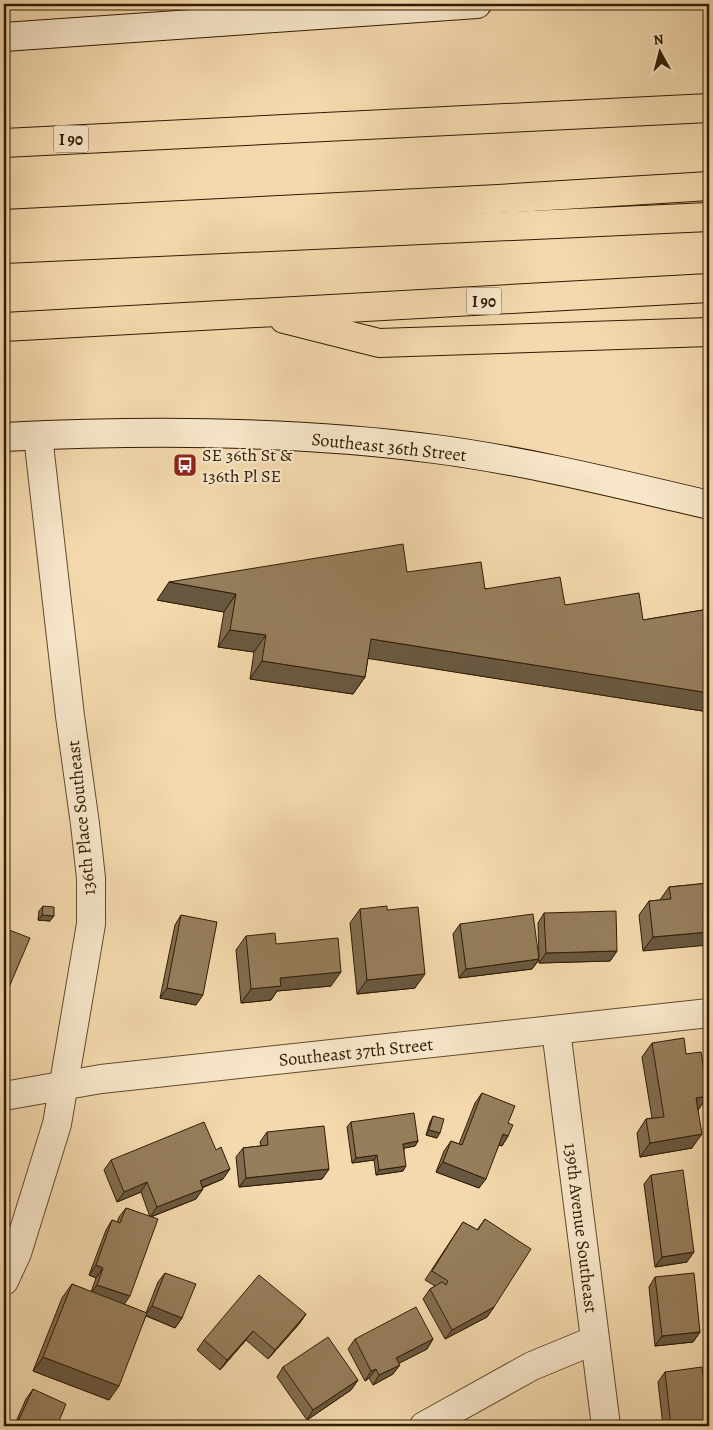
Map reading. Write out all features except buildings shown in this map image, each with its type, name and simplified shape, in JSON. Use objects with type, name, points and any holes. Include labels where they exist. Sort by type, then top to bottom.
[{"type":"highway","name":"I 90","points":[[4,143],[709,108]]},
{"type":"highway","points":[[4,224],[498,199],[709,186]]},
{"type":"highway","points":[[4,250],[709,217]]},
{"type":"highway","name":"I 90","points":[[4,327],[709,288]]},
{"type":"highway","points":[[258,313],[379,343],[709,332]]},
{"type":"street","points":[[4,37],[238,12],[476,4]]},
{"type":"street","name":"Southeast 36th Street","points":[[4,437],[171,434],[294,437],[435,449],[593,478],[709,505]]},
{"type":"street","name":"136th Place Southeast","points":[[4,1281],[17,1252],[57,1124],[65,1087],[91,924],[91,878],[38,436]]},
{"type":"street","name":"Southeast 37th Street","points":[[4,1096],[65,1087],[101,1079],[709,1013]]},
{"type":"street","name":"139th Avenue Southeast","points":[[556,1030],[606,1426]]},
{"type":"street","points":[[424,1426],[532,1366],[595,1340]]},
{"type":"place","name":"SE 36th St & 136th Pl SE","points":[[185,465]]}]
